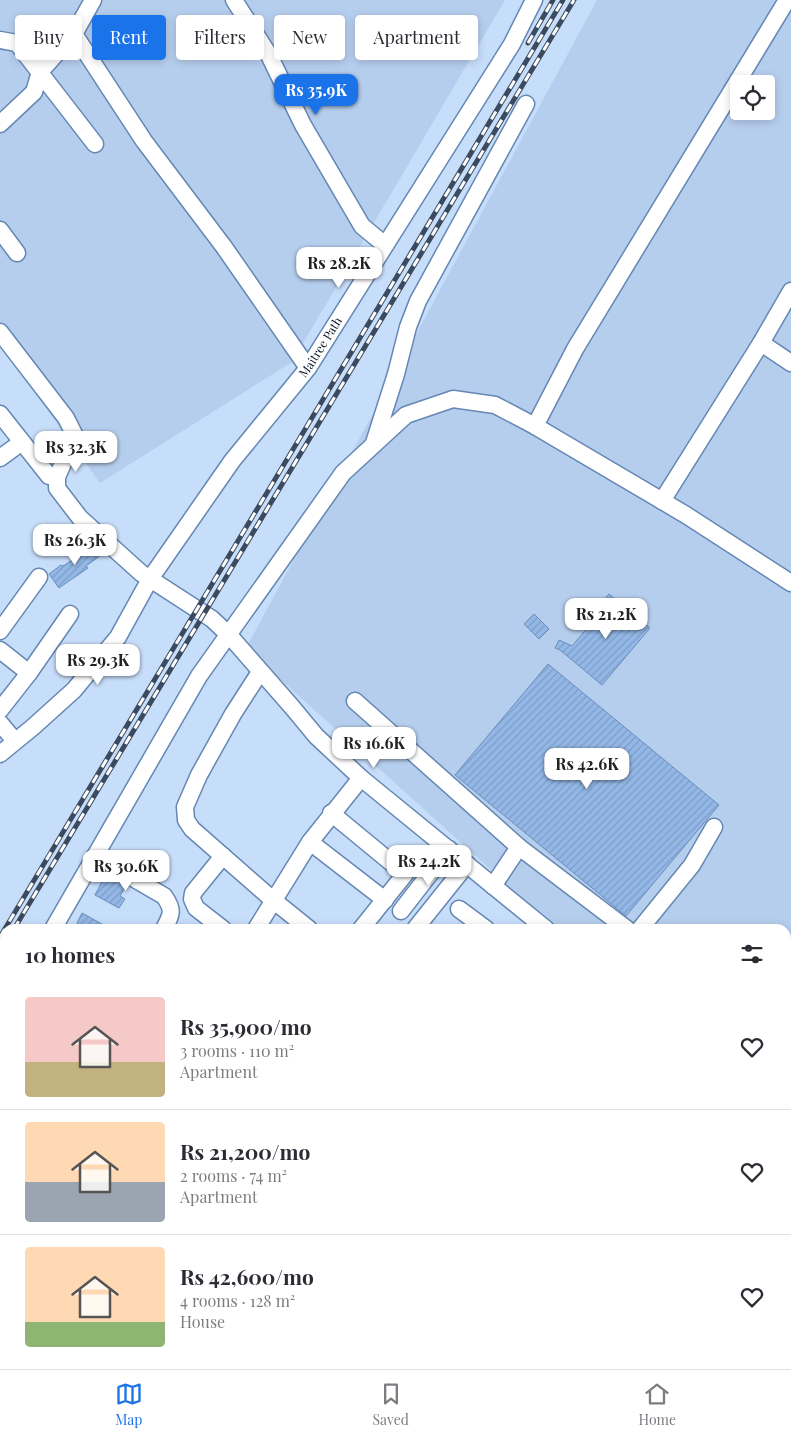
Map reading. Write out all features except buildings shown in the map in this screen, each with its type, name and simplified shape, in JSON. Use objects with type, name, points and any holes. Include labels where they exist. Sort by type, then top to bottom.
[{"type":"street","points":[[82,20],[93,0]]},
{"type":"street","points":[[234,0],[269,55],[303,125],[362,226],[385,245]]},
{"type":"street","name":"Maitree Path","points":[[0,754],[74,690],[118,636],[150,579],[232,461],[308,368],[512,44],[534,0]]},
{"type":"street","points":[[535,426],[575,349],[787,0]]},
{"type":"street","points":[[0,40],[17,43],[94,144]]},
{"type":"street","points":[[82,46],[144,141],[224,247],[308,368]]},
{"type":"street","points":[[0,124],[34,92],[40,72],[51,60]]},
{"type":"street","points":[[373,445],[396,374],[408,327],[418,301],[526,104]]},
{"type":"street","points":[[0,230],[17,253]]},
{"type":"street","points":[[662,501],[761,343],[791,291]]},
{"type":"street","points":[[0,332],[66,418],[75,436],[57,477],[57,488],[80,518],[141,573],[204,612],[229,635],[316,736],[360,778],[540,924]]},
{"type":"street","points":[[761,343],[791,363]]},
{"type":"street","points":[[57,924],[199,676],[342,474],[406,415],[453,399],[495,404],[662,501],[791,583]]},
{"type":"street","points":[[0,414],[49,476]]},
{"type":"street","points":[[0,458],[22,442]]},
{"type":"street","points":[[0,631],[39,577]]},
{"type":"street","points":[[0,710],[29,673],[70,614]]},
{"type":"street","points":[[0,650],[29,673]]},
{"type":"street","points":[[260,672],[233,714],[199,775],[185,807],[186,820],[192,830],[303,924]]},
{"type":"street","points":[[355,701],[519,847],[620,924]]},
{"type":"street","points":[[0,723],[15,741]]},
{"type":"street","points":[[261,924],[273,900],[310,842],[360,778]]},
{"type":"street","points":[[331,813],[405,874],[365,924]]},
{"type":"street","points":[[644,924],[692,865],[714,827]]},
{"type":"street","points":[[310,842],[385,900]]},
{"type":"street","points":[[493,886],[519,847]]},
{"type":"street","points":[[401,911],[449,849]]},
{"type":"street","points":[[95,856],[164,896],[171,906],[171,912],[166,924]]},
{"type":"street","points":[[217,924],[196,908],[192,899],[194,893],[223,856]]},
{"type":"street","points":[[419,924],[467,864]]},
{"type":"street","points":[[459,909],[479,924]]},
{"type":"shaded area","points":[[0,0],[505,0],[478,46],[478,15],[355,15],[355,60],[470,60],[292,362],[100,483],[0,345]]},
{"type":"shaded area","points":[[597,0],[791,0],[791,924],[550,924],[246,648]]},
{"type":"railway","points":[[528,43],[553,0]]},
{"type":"railway","points":[[8,924],[563,0]]},
{"type":"railway","points":[[17,924],[574,0]]}]
